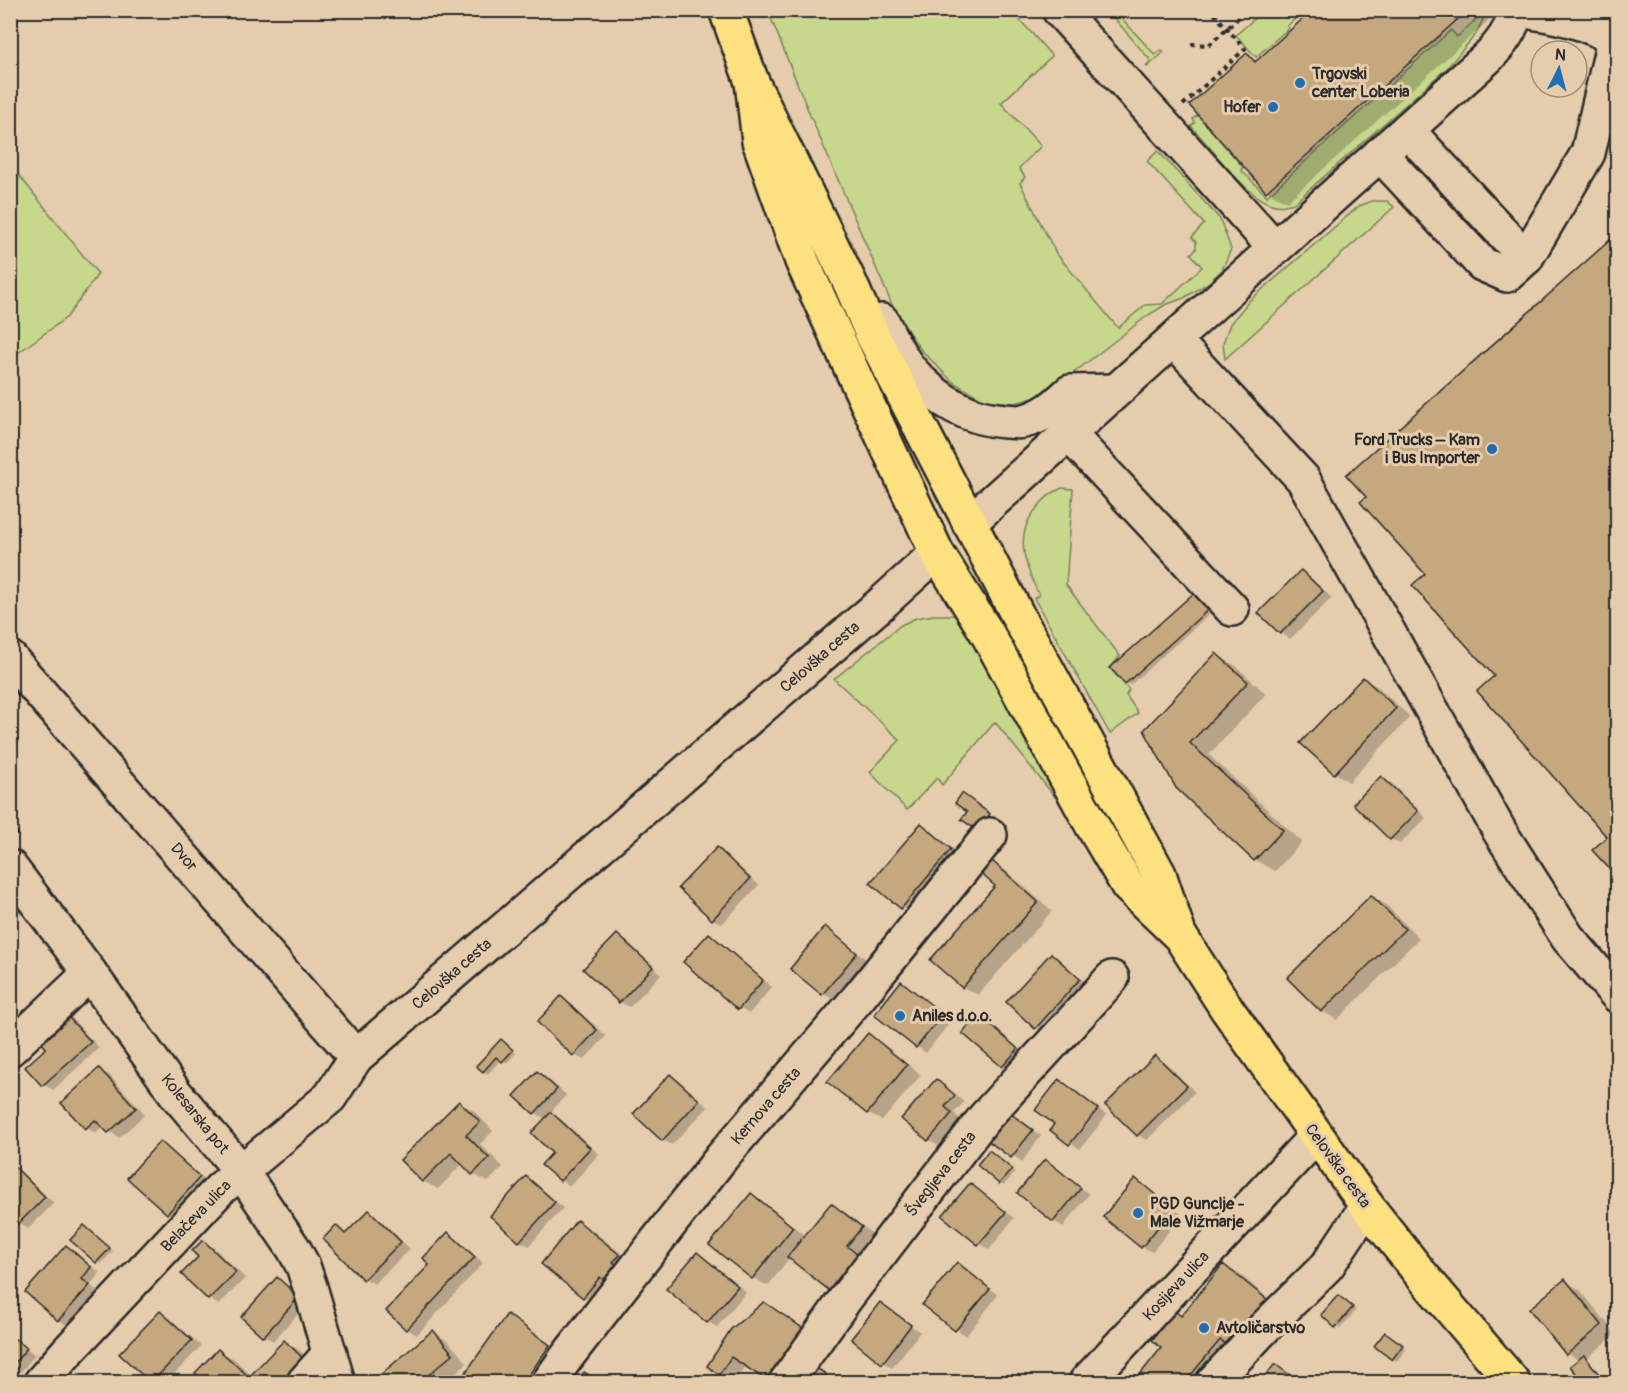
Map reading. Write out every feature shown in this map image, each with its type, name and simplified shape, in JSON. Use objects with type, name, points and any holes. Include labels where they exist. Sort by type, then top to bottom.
[{"type":"main road","points":[[726,10],[752,82],[759,141],[802,261],[937,553],[969,523]]},
{"type":"main road","name":"Celovška cesta","points":[[752,82],[850,283],[873,336],[969,523],[1159,874],[1179,936]]},
{"type":"main road","name":"Celovška cesta","points":[[937,553],[987,633],[1128,886],[1179,936],[1227,1009],[1367,1206],[1442,1300],[1513,1383]]},
{"type":"street","points":[[1059,10],[1275,248]]},
{"type":"street","points":[[969,523],[1495,50],[1509,30],[1518,10],[1566,19],[1599,32],[1616,42],[1588,153],[1526,258],[1507,275],[1482,264],[1380,154]]},
{"type":"street","points":[[1407,130],[1526,258]]},
{"type":"street","points":[[850,283],[870,297],[893,343],[912,372],[942,400],[962,411],[992,420],[1023,422],[1050,411],[1071,392],[1115,391]]},
{"type":"street","points":[[1174,340],[1303,479],[1500,832],[1568,938],[1617,996]]},
{"type":"street","points":[[1068,433],[1232,609]]},
{"type":"street","name":"Celovška cesta","points":[[356,1057],[937,553]]},
{"type":"street","name":"Dvor","points":[[10,658],[356,1057]]},
{"type":"street","name":"Kernova cesta","points":[[549,1383],[722,1157],[859,997],[990,835]]},
{"type":"street","name":"Kolesarska pot","points":[[14,855],[90,973],[176,1094],[242,1171],[294,1249],[303,1266],[334,1368]]},
{"type":"street","points":[[10,1049],[90,973]]},
{"type":"street","name":"Švegljeva cesta","points":[[786,1383],[846,1298],[985,1117],[1112,978]]},
{"type":"street","name":"Belačeva ulica","points":[[41,1383],[67,1352],[220,1189],[330,1097],[356,1057]]},
{"type":"street","name":"Kosijeva ulica","points":[[1086,1383],[1316,1136]]},
{"type":"street","points":[[1213,1383],[1265,1327],[1327,1266],[1367,1206]]},
{"type":"street","points":[[304,1383],[334,1368]]},
{"type":"path","points":[[1175,111],[1245,49],[1210,10]]},
{"type":"path","points":[[1191,44],[1209,45],[1247,10]]},
{"type":"path","points":[[10,815],[17,830],[14,855]]},
{"type":"green space","points":[[816,10],[1012,11],[1052,56],[1001,103],[1041,146],[1019,168],[1025,177],[1020,183],[1056,253],[1118,328],[1145,305],[1162,304],[1202,267],[1191,254],[1196,249],[1196,242],[1192,237],[1204,224],[1147,161],[1158,151],[1220,219],[1231,249],[1222,270],[1208,283],[1184,298],[1165,305],[1147,316],[1045,395],[1015,403],[984,400],[953,382],[921,350],[896,314],[768,11],[804,11],[807,16]]},
{"type":"green space","points":[[1108,11],[1115,11],[1155,55],[1162,50],[1164,52],[1147,67],[1151,61]]},
{"type":"green space","points":[[1263,11],[1288,11],[1295,19],[1287,26],[1289,28],[1256,57],[1236,35]]},
{"type":"green space","points":[[1481,11],[1487,11],[1476,34],[1447,68],[1294,203],[1271,204],[1251,192],[1191,126],[1195,123],[1193,119],[1198,115],[1243,167],[1241,170],[1267,196],[1451,30],[1457,37],[1483,13]]},
{"type":"green space","points":[[10,164],[98,274],[67,317],[11,358]]},
{"type":"green space","points":[[1372,201],[1387,201],[1394,207],[1225,359],[1223,343],[1230,324],[1249,301],[1359,206]]},
{"type":"green space","points":[[1062,488],[1073,489],[1066,585],[1120,656],[1110,668],[1129,690],[1126,695],[1138,713],[1110,734],[1034,598],[1039,595],[1026,562],[1023,540],[1030,518],[1051,494]]},
{"type":"green space","points":[[953,615],[966,623],[1091,842],[995,722],[942,785],[937,778],[907,810],[870,772],[900,740],[834,679],[901,625],[916,618]]},
{"type":"building","name":"Trgovski center Loberia","points":[[1305,10],[1468,10],[1266,192],[1189,105],[1247,53],[1255,62],[1308,14]]},
{"type":"building","points":[[1618,233],[1618,878],[1592,850],[1607,837],[1477,691],[1494,676],[1412,585],[1425,574],[1360,502],[1366,497],[1346,475]]},
{"type":"building","points":[[1301,570],[1323,591],[1280,634],[1258,613]]},
{"type":"building","points":[[1195,592],[1210,608],[1125,684],[1110,668]]},
{"type":"building","points":[[1216,653],[1248,682],[1190,743],[1283,830],[1254,861],[1176,788],[1144,730]]},
{"type":"building","points":[[1363,677],[1396,708],[1334,774],[1300,743]]},
{"type":"building","points":[[1381,776],[1418,811],[1390,840],[1353,804]]},
{"type":"building","points":[[962,793],[990,814],[978,831],[961,819],[967,812],[955,803]]},
{"type":"building","points":[[921,823],[951,849],[901,909],[870,883]]},
{"type":"building","points":[[717,847],[750,879],[712,920],[678,888]]},
{"type":"building","points":[[990,859],[1038,902],[962,988],[930,960],[995,886],[979,872]]},
{"type":"building","points":[[1371,895],[1405,929],[1321,1012],[1287,978]]},
{"type":"building","points":[[825,926],[857,953],[822,995],[790,969]]},
{"type":"building","points":[[709,933],[763,980],[738,1010],[683,962]]},
{"type":"building","points":[[617,934],[653,967],[619,1003],[583,969]]},
{"type":"building","points":[[1051,953],[1080,979],[1035,1029],[1006,1002]]},
{"type":"building","points":[[901,981],[943,1014],[916,1048],[874,1015]]},
{"type":"building","points":[[561,996],[597,1030],[573,1056],[537,1022]]},
{"type":"building","points":[[61,1009],[91,1042],[42,1086],[25,1067],[46,1048],[34,1034]]},
{"type":"building","points":[[978,1014],[1018,1049],[1002,1067],[962,1033]]},
{"type":"building","points":[[868,1033],[907,1065],[867,1114],[827,1082]]},
{"type":"building","points":[[501,1039],[513,1050],[502,1062],[496,1057],[483,1072],[476,1066]]},
{"type":"building","points":[[1155,1055],[1187,1086],[1137,1136],[1105,1105]]},
{"type":"building","points":[[99,1068],[136,1108],[108,1133],[95,1120],[85,1129],[61,1103]]},
{"type":"building","points":[[537,1071],[557,1089],[534,1114],[514,1096]]},
{"type":"building","points":[[670,1074],[699,1100],[662,1141],[633,1114]]},
{"type":"building","points":[[936,1079],[955,1095],[945,1107],[952,1113],[928,1141],[901,1119]]},
{"type":"building","points":[[1059,1079],[1098,1109],[1069,1145],[1050,1130],[1054,1124],[1035,1110]]},
{"type":"building","points":[[459,1101],[480,1122],[466,1135],[489,1158],[472,1175],[451,1153],[422,1182],[400,1160]]},
{"type":"building","points":[[1007,1111],[1033,1130],[1011,1158],[986,1139]]},
{"type":"building","points":[[551,1112],[590,1148],[560,1181],[541,1165],[552,1153],[531,1133]]},
{"type":"building","points":[[160,1141],[200,1177],[167,1214],[127,1178]]},
{"type":"building","points":[[989,1150],[1012,1169],[999,1184],[977,1165]]},
{"type":"building","points":[[1045,1159],[1081,1188],[1053,1222],[1017,1193]]},
{"type":"building","points":[[10,1162],[45,1197],[18,1224],[10,1217]]},
{"type":"building","points":[[526,1176],[555,1202],[519,1242],[490,1216]]},
{"type":"building","name":"PGD Gunclje - Male Vižmarje","points":[[1135,1178],[1173,1209],[1141,1248],[1103,1217]]},
{"type":"building","points":[[970,1183],[1006,1212],[978,1245],[942,1216]]},
{"type":"building","points":[[751,1193],[793,1227],[752,1279],[709,1245]]},
{"type":"building","points":[[831,1203],[862,1227],[847,1246],[859,1256],[830,1291],[787,1257]]},
{"type":"building","points":[[369,1210],[401,1242],[363,1280],[323,1239],[336,1225],[345,1234]]},
{"type":"building","points":[[577,1220],[620,1255],[613,1262],[620,1268],[608,1283],[600,1277],[583,1298],[541,1264]]},
{"type":"building","points":[[84,1225],[110,1248],[96,1263],[70,1240]]},
{"type":"building","points":[[448,1232],[475,1257],[406,1330],[386,1311],[429,1265],[423,1258]]},
{"type":"building","points":[[203,1240],[236,1272],[208,1300],[181,1274],[198,1257],[192,1251]]},
{"type":"building","points":[[66,1245],[91,1267],[82,1279],[90,1285],[58,1321],[25,1292]]},
{"type":"building","points":[[697,1252],[738,1286],[707,1323],[666,1289]]},
{"type":"building","points":[[957,1262],[990,1289],[955,1331],[922,1305]]},
{"type":"building","name":"Avtoličarstvo","points":[[1223,1264],[1269,1301],[1231,1349],[1220,1340],[1185,1382],[1134,1382],[1161,1348],[1152,1340],[1175,1311],[1181,1316]]},
{"type":"building","points":[[277,1277],[299,1297],[263,1337],[241,1317]]},
{"type":"building","points":[[1565,1279],[1602,1325],[1566,1355],[1529,1309]]},
{"type":"building","points":[[1338,1295],[1353,1307],[1335,1328],[1321,1315]]},
{"type":"building","points":[[764,1302],[804,1329],[766,1380],[731,1357],[719,1375],[707,1366],[731,1329]]},
{"type":"building","points":[[880,1302],[911,1325],[882,1364],[851,1339]]},
{"type":"building","points":[[160,1311],[192,1340],[150,1382],[119,1354]]},
{"type":"building","points":[[507,1314],[550,1345],[524,1382],[459,1382]]},
{"type":"building","points":[[433,1330],[453,1354],[420,1382],[372,1382]]},
{"type":"building","points":[[1385,1332],[1403,1345],[1392,1360],[1374,1346]]},
{"type":"building","points":[[10,1335],[27,1348],[10,1368]]},
{"type":"building","points":[[284,1340],[306,1361],[286,1382],[204,1382],[195,1373],[218,1349],[249,1377]]},
{"type":"building","points":[[1584,1355],[1605,1382],[1583,1382],[1570,1366]]},
{"type":"building","points":[[1275,1364],[1299,1382],[1260,1382]]},
{"type":"building","points":[[813,1366],[826,1374],[820,1382],[802,1382]]},
{"type":"building","points":[[584,1372],[600,1382],[577,1382]]},
{"type":"place","name":"Trgovski center Loberia","points":[[1300,83]]},
{"type":"place","name":"Hofer","points":[[1273,107]]},
{"type":"place","name":"Ford Trucks – Kam i Bus Importer","points":[[1492,449]]},
{"type":"place","name":"Aniles d.o.o.","points":[[900,1016]]},
{"type":"place","name":"PGD Gunclje - Male Vižmarje","points":[[1138,1213]]},
{"type":"place","name":"Avtoličarstvo","points":[[1204,1328]]}]
